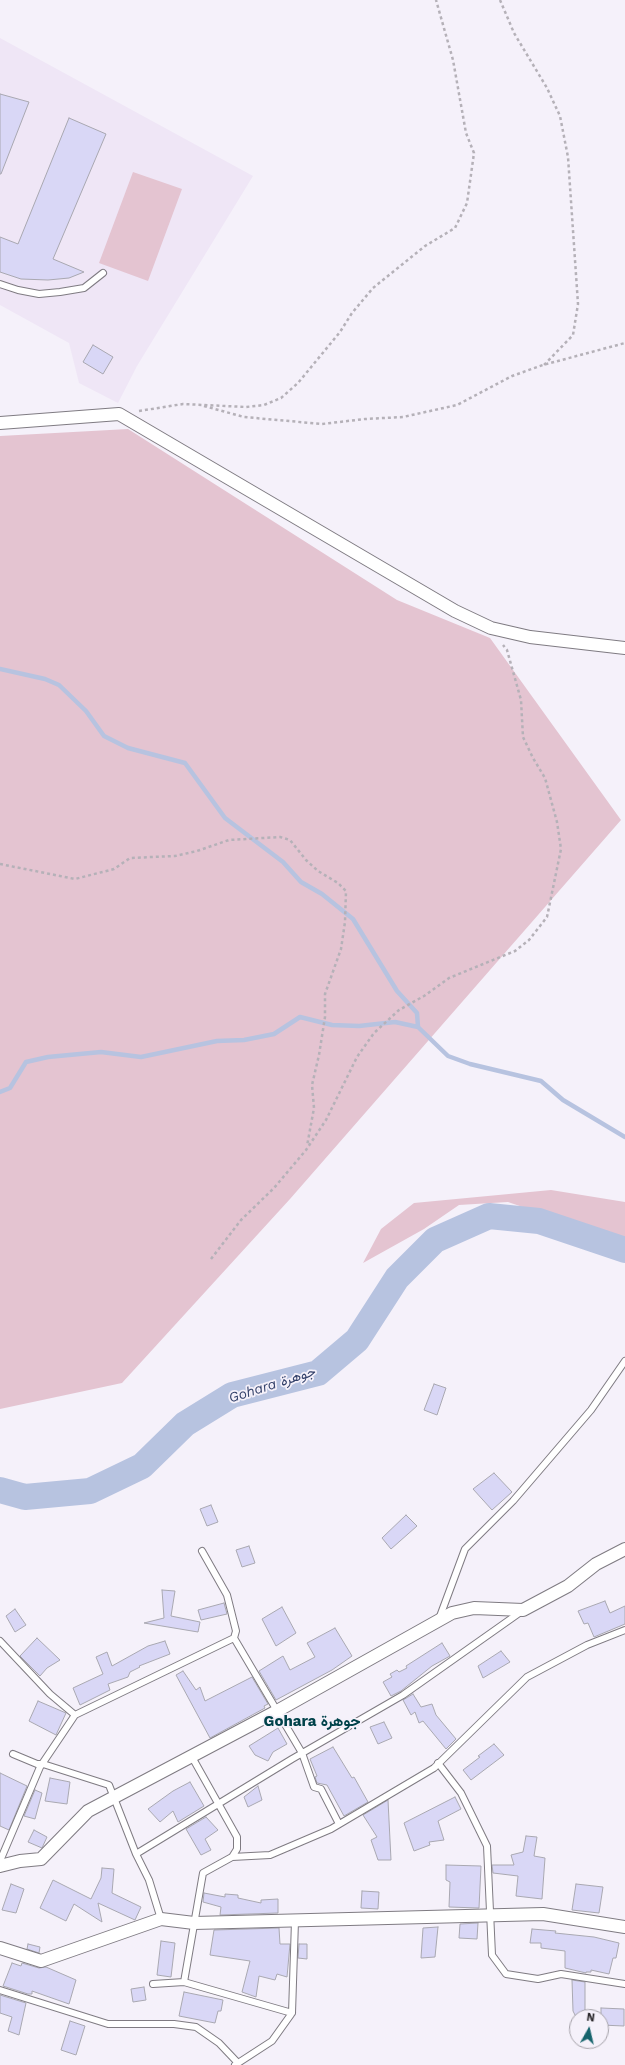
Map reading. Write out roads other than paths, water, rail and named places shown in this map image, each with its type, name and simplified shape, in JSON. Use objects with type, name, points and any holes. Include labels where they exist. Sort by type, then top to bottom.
[{"type":"street","points":[[0,423],[119,414],[455,611],[491,628],[530,637],[625,648]]},
{"type":"street","points":[[0,1866],[41,1858],[88,1811],[192,1757],[452,1613],[474,1608],[523,1610],[568,1586],[596,1564],[625,1549]]},
{"type":"street","points":[[0,1948],[41,1961],[161,1919],[194,1923],[543,1914],[625,1927]]},
{"type":"lane","points":[[0,284],[18,290],[39,294],[60,292],[84,288],[103,272]]},
{"type":"lane","points":[[439,1621],[465,1548],[512,1501],[591,1410],[625,1361]]},
{"type":"lane","points":[[202,1551],[227,1595],[236,1631],[234,1638],[302,1753],[314,1787],[321,1789],[339,1824]]},
{"type":"lane","points":[[136,1854],[302,1753],[403,1695],[523,1610]]},
{"type":"lane","points":[[184,1982],[204,1873],[232,1857],[270,1855],[339,1824],[434,1768],[527,1677],[587,1645],[625,1630]]},
{"type":"lane","points":[[0,1862],[42,1764],[75,1715],[234,1638]]},
{"type":"lane","points":[[0,1641],[50,1694],[75,1715]]},
{"type":"lane","points":[[13,1754],[37,1764],[42,1764],[109,1785],[136,1854],[149,1880],[161,1919]]},
{"type":"lane","points":[[192,1757],[237,1838],[237,1849],[232,1857]]},
{"type":"lane","points":[[438,1763],[461,1793],[487,1846],[492,1955],[506,1974],[538,1979],[561,1974],[625,1984]]},
{"type":"lane","points":[[0,1990],[108,2024],[174,2024],[196,2027],[218,2043],[237,2064],[272,2041],[292,2013],[295,1921]]},
{"type":"lane","points":[[153,1984],[184,1982],[292,2013]]},
{"type":"waterway","points":[[0,669],[45,679],[59,685],[86,711],[104,736],[128,748],[185,763],[225,818],[283,862],[301,882],[322,894],[353,919],[397,991],[417,1013],[418,1027]]},
{"type":"waterway","points":[[0,1092],[10,1088],[26,1062],[48,1057],[101,1052],[141,1057],[217,1041],[244,1040],[274,1034],[300,1017],[332,1025],[359,1026],[395,1022],[418,1027],[448,1056],[470,1064],[541,1081],[563,1100],[625,1137]]},
{"type":"waterway","name":"Gohara جوهرة","points":[[0,1490],[25,1497],[90,1491],[142,1466],[185,1424],[232,1395],[318,1373],[357,1340],[397,1278],[435,1240],[489,1216],[539,1221],[625,1250]]},
{"type":"district","name":"Gohara جوهرة","points":[[312,1722]]}]
